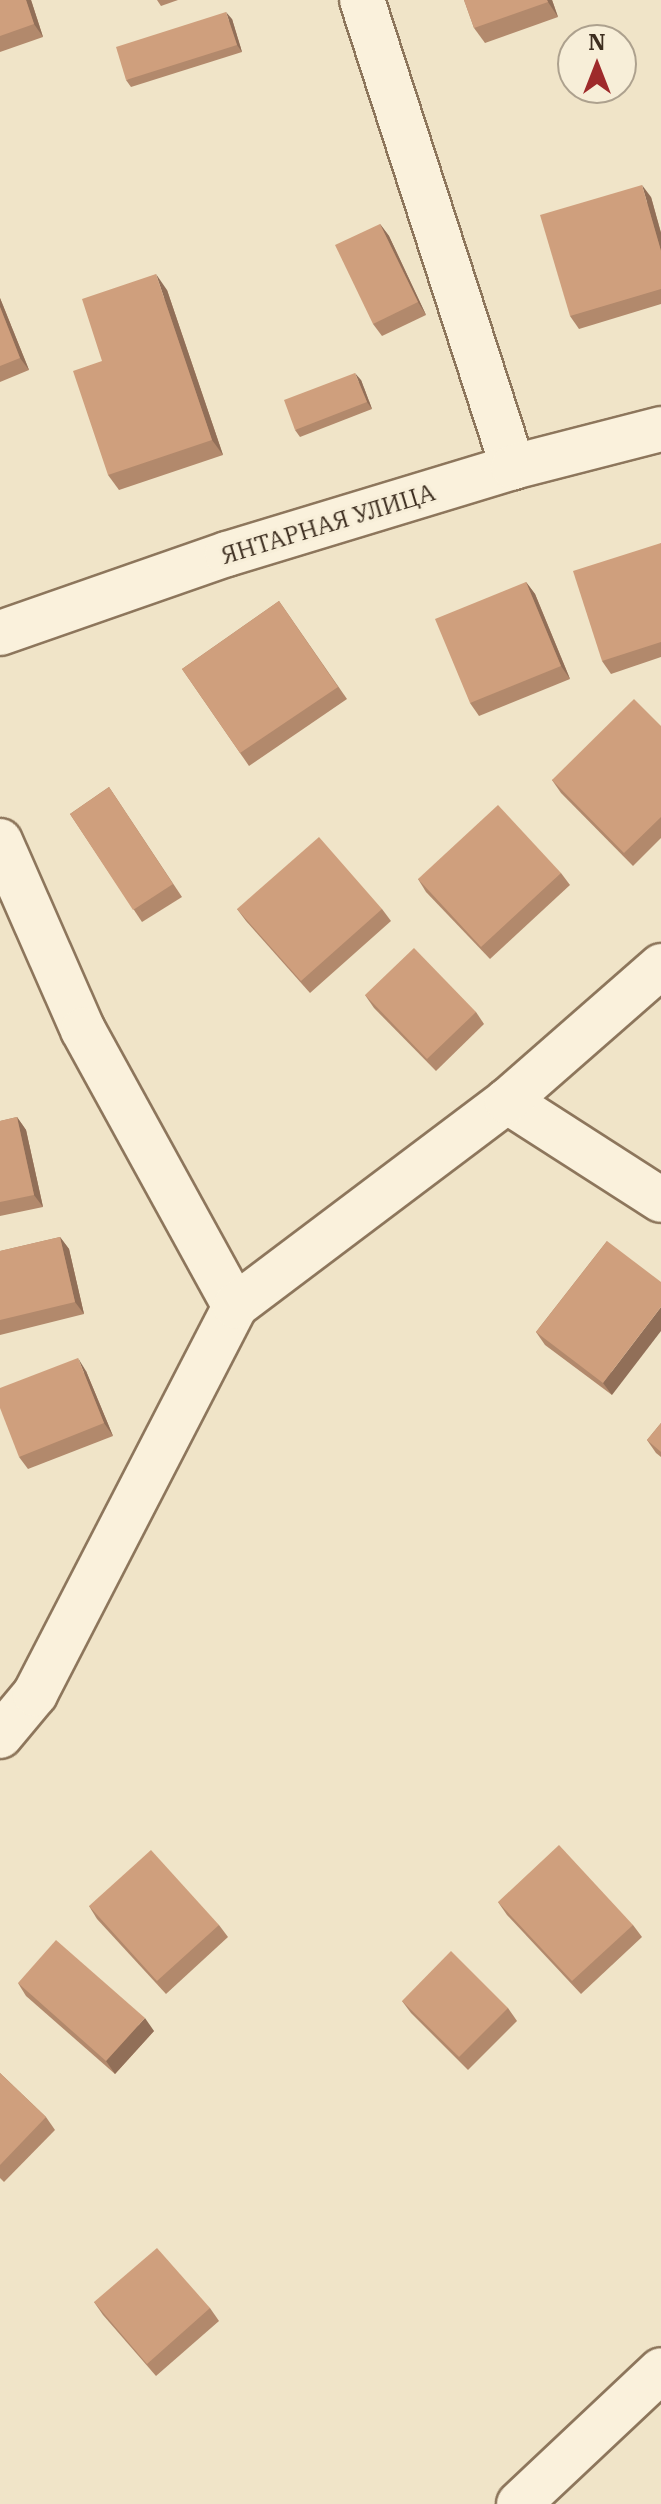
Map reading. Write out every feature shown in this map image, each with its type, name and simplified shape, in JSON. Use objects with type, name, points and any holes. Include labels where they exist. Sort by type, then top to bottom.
[{"type":"street","points":[[362,0],[513,467]]},
{"type":"street","name":"ЯНТАРНАЯ УЛИЦА","points":[[0,633],[227,554],[513,467],[661,429]]},
{"type":"street","points":[[0,841],[83,1030],[235,1306]]},
{"type":"street","points":[[0,1736],[35,1694],[235,1306],[507,1101],[661,966]]},
{"type":"street","points":[[507,1101],[661,1200]]},
{"type":"street","points":[[519,2504],[661,2370]]},
{"type":"building","points":[[0,0],[26,0],[34,24],[0,36]]},
{"type":"building","points":[[464,0],[547,0],[548,2],[474,28]]},
{"type":"building","points":[[226,12],[237,45],[126,80],[116,47]]},
{"type":"building","points":[[642,185],[661,251],[661,289],[570,316],[540,215]]},
{"type":"building","points":[[380,224],[418,302],[373,324],[335,245]]},
{"type":"building","points":[[156,274],[212,440],[108,475],[73,371],[102,361],[82,299]]},
{"type":"building","points":[[0,307],[20,358],[0,366]]},
{"type":"building","points":[[355,373],[367,402],[295,430],[284,400]]},
{"type":"building","points":[[661,543],[661,642],[602,661],[573,571]]},
{"type":"building","points":[[526,582],[561,666],[470,703],[435,619]]},
{"type":"building","points":[[279,601],[338,687],[240,753],[182,669]]},
{"type":"building","points":[[634,699],[661,726],[661,817],[624,853],[552,780]]},
{"type":"building","points":[[109,787],[173,884],[133,910],[70,814]]},
{"type":"building","points":[[498,805],[561,873],[481,947],[418,879]]},
{"type":"building","points":[[319,837],[382,909],[301,981],[237,909]]},
{"type":"building","points":[[414,948],[476,1012],[427,1059],[365,995]]},
{"type":"building","points":[[17,1117],[34,1195],[0,1202],[0,1121]]},
{"type":"building","points":[[60,1237],[75,1302],[0,1320],[0,1251]]},
{"type":"building","points":[[607,1241],[661,1282],[661,1307],[603,1383],[536,1332]]},
{"type":"building","points":[[78,1358],[104,1423],[19,1457],[0,1408],[0,1388]]},
{"type":"building","points":[[661,1423],[661,1452],[647,1440]]},
{"type":"building","points":[[559,1845],[633,1925],[572,1981],[498,1902]]},
{"type":"building","points":[[151,1850],[219,1925],[157,1981],[89,1906]]},
{"type":"building","points":[[56,1940],[145,2018],[106,2061],[18,1983]]},
{"type":"building","points":[[451,1951],[508,2008],[459,2057],[402,2001]]},
{"type":"building","points":[[0,2073],[46,2117],[0,2165]]},
{"type":"building","points":[[157,2248],[210,2308],[147,2364],[94,2302]]}]
